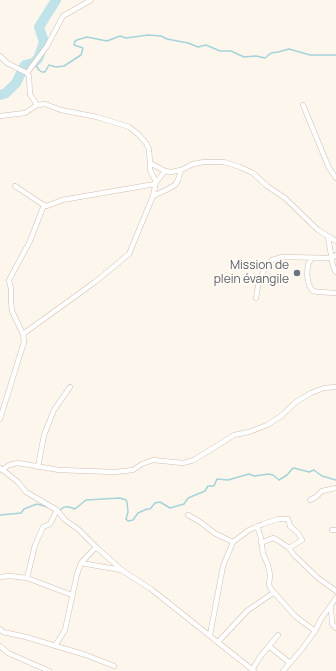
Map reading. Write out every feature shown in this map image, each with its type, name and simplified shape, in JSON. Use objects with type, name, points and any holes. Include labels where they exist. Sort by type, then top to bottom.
[{"type":"street","points":[[27,73],[48,46],[63,16],[91,0]]},
{"type":"street","points":[[0,56],[7,63],[27,73],[29,76],[30,94],[37,105]]},
{"type":"street","points":[[0,116],[25,112],[37,105],[45,104],[61,110],[97,116],[129,127],[138,134],[149,149],[150,170],[155,183],[153,196],[129,254],[95,282],[23,334]]},
{"type":"street","points":[[303,105],[329,168],[336,178]]},
{"type":"street","points":[[150,163],[165,171],[171,172],[181,170],[193,164],[208,162],[228,163],[247,169],[266,186],[291,203],[318,230],[336,241]]},
{"type":"street","points":[[153,196],[175,185],[181,170]]},
{"type":"street","points":[[15,186],[44,206],[49,206],[62,200],[155,183],[165,171]]},
{"type":"street","points":[[0,419],[24,342],[23,334],[12,311],[9,280],[30,241],[44,206]]},
{"type":"street","points":[[328,237],[334,256],[336,272]]},
{"type":"street","points":[[256,298],[259,281],[266,266],[272,260],[282,257],[312,258],[334,256]]},
{"type":"street","points":[[312,258],[308,264],[307,275],[309,285],[313,290],[336,294]]},
{"type":"street","points":[[38,466],[44,435],[54,410],[70,387]]},
{"type":"street","points":[[278,635],[270,647],[260,657],[253,670],[151,589],[123,571],[78,529],[65,520],[57,510],[26,492],[18,482],[1,469],[18,463],[59,470],[115,472],[133,470],[142,464],[153,460],[183,463],[194,460],[234,435],[249,432],[267,425],[281,416],[296,402],[311,393],[324,388],[336,387]]},
{"type":"street","points":[[310,500],[322,491],[336,488]]},
{"type":"street","points":[[27,578],[35,545],[43,527],[50,524],[57,510]]},
{"type":"street","points":[[188,515],[216,534],[233,542]]},
{"type":"street","points":[[210,635],[222,572],[233,542],[249,530],[279,519],[288,520],[290,526],[298,533],[302,540],[290,548]]},
{"type":"street","points":[[257,526],[263,554],[268,565],[270,575],[269,585],[273,593],[295,616],[315,631]]},
{"type":"street","points":[[261,543],[273,538],[290,548],[304,566],[336,591]]},
{"type":"street","points":[[56,646],[65,630],[76,574],[81,563],[96,547]]},
{"type":"street","points":[[81,563],[123,571]]},
{"type":"street","points":[[0,578],[10,576],[27,578],[72,595]]},
{"type":"street","points":[[218,642],[246,611],[273,593]]},
{"type":"street","points":[[283,671],[315,631],[321,619],[336,598]]},
{"type":"street","points":[[331,606],[332,624],[336,628]]},
{"type":"street","points":[[0,629],[3,632],[86,655],[114,666]]},
{"type":"street","points":[[0,646],[8,653],[49,671]]},
{"type":"street","points":[[270,647],[290,663]]},
{"type":"waterway","points":[[0,95],[6,93],[16,83],[25,65],[33,63],[38,59],[44,42],[39,27],[56,0]]},
{"type":"waterway","points":[[35,64],[42,72],[45,72],[49,65],[56,67],[64,66],[81,55],[83,48],[74,45],[75,41],[87,37],[107,41],[120,36],[126,38],[148,35],[161,36],[198,47],[206,45],[220,51],[231,51],[244,57],[256,56],[265,58],[271,53],[289,49],[310,55],[336,55]]},
{"type":"waterway","points":[[60,510],[64,507],[75,509],[86,500],[120,498],[126,500],[127,502],[128,512],[126,519],[128,521],[133,520],[138,513],[150,509],[155,503],[160,502],[170,508],[184,504],[188,498],[205,491],[208,486],[214,486],[217,479],[228,480],[249,474],[254,476],[269,474],[273,475],[279,480],[294,468],[309,472],[314,470],[322,476],[336,480]]},
{"type":"waterway","points":[[0,515],[21,513],[24,509],[37,504],[48,507]]},
{"type":"place","name":"Mission de plein évangile","points":[[297,273]]}]
